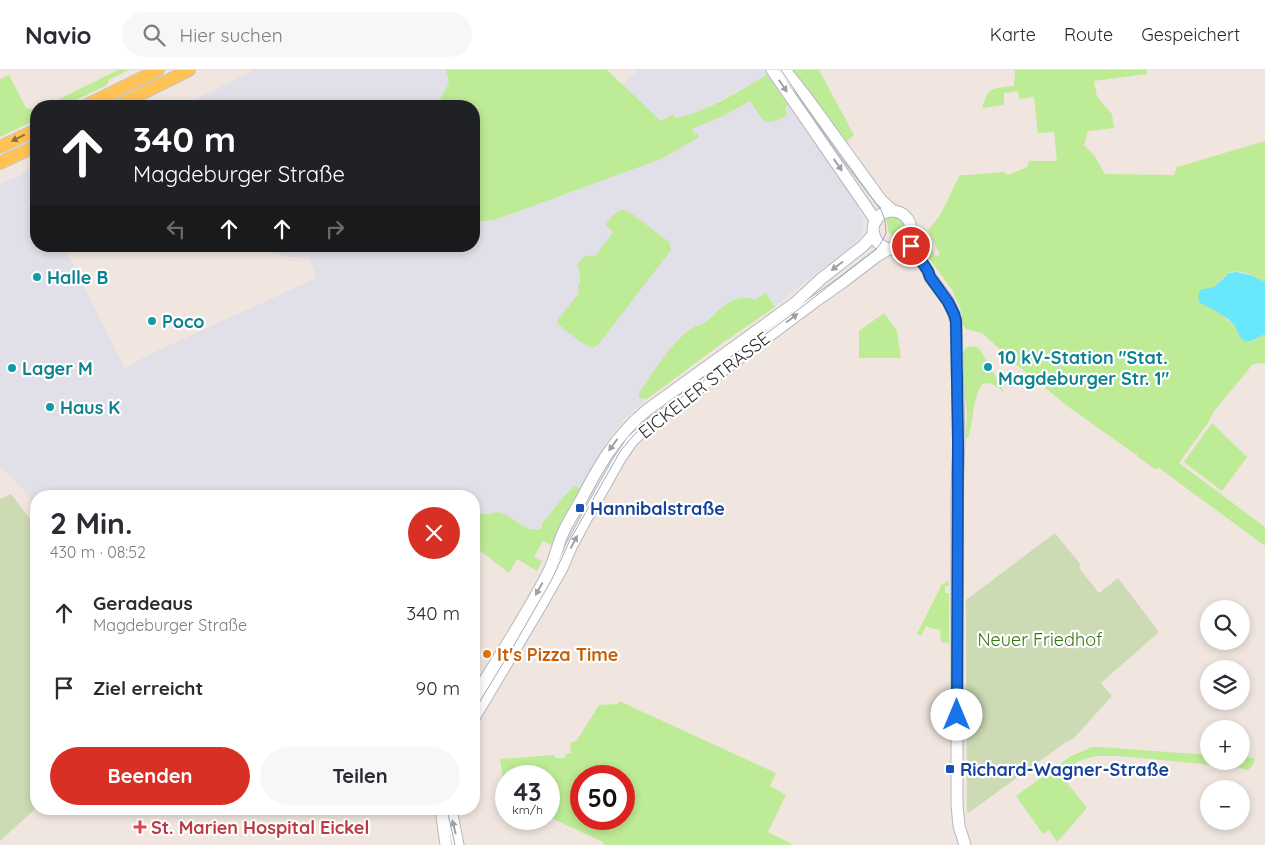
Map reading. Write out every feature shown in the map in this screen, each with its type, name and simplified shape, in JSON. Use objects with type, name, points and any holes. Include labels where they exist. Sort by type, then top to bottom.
[{"type":"main road","points":[[97,100],[158,70]]},
{"type":"main road","points":[[128,100],[175,73]]},
{"type":"main road","points":[[0,147],[30,133]]},
{"type":"main road","points":[[0,163],[30,149]]},
{"type":"street","points":[[772,70],[876,221]]},
{"type":"street","points":[[785,70],[881,200],[893,211],[903,214],[910,222],[911,233],[909,240],[905,245],[894,249]]},
{"type":"street","points":[[893,211],[883,214],[876,221],[873,229],[876,239],[880,245],[894,249],[930,277]]},
{"type":"street","name":"EICKELER STRASSE","points":[[480,688],[532,602],[549,570],[565,529],[603,461],[621,435],[647,410],[795,302],[829,272],[863,246],[874,234]]},
{"type":"street","points":[[909,240],[930,277],[951,307],[956,321],[958,441],[957,805],[959,826],[965,845]]},
{"type":"street","name":"EICKELER STRASSE","points":[[480,708],[562,568],[571,547],[618,460],[632,441],[647,427],[797,314],[877,256],[894,249]]},
{"type":"street","points":[[442,815],[446,845]]},
{"type":"street","points":[[451,815],[458,845]]},
{"type":"shaded area","points":[[254,70],[446,70],[449,83],[439,100],[194,100]]},
{"type":"shaded area","points":[[638,70],[764,70],[767,75],[700,111],[675,118],[673,114],[661,121],[622,85]]},
{"type":"shaded area","points":[[750,101],[759,116],[780,118],[785,117],[787,113],[787,104],[858,206],[864,222],[861,236],[853,245],[775,307],[766,293],[755,300],[739,298],[722,307],[703,324],[692,327],[659,363],[640,398],[647,399],[623,420],[606,443],[580,489],[575,487],[564,496],[542,523],[542,528],[533,530],[493,513],[480,513],[480,490],[30,490],[30,498],[0,466],[0,184],[29,171],[30,252],[67,252],[125,369],[146,356],[316,278],[310,259],[285,256],[272,252],[480,252],[480,221],[494,220],[661,159],[695,134],[692,129],[723,116]]},
{"type":"green space","points":[[118,70],[129,70],[109,80],[107,85],[76,100],[57,100]]},
{"type":"green space","points":[[446,70],[607,70],[661,121],[673,114],[675,118],[711,106],[767,75],[787,104],[787,115],[773,122],[765,121],[750,101],[723,116],[692,129],[699,137],[661,159],[494,220],[480,221],[480,100],[439,100],[449,83]]},
{"type":"green space","points":[[790,70],[819,70],[854,135],[845,143]]},
{"type":"green space","points":[[1015,70],[1147,70],[1147,74],[1094,81],[1097,97],[1112,114],[1114,128],[1088,131],[1084,145],[1094,155],[1105,174],[1174,175],[1177,167],[1265,141],[1265,282],[1247,274],[1233,272],[1227,274],[1214,287],[1223,316],[1253,341],[1265,334],[1265,363],[1253,364],[1214,411],[1179,463],[1265,527],[1265,546],[1159,468],[1155,469],[1138,457],[1136,453],[1070,408],[1017,365],[982,333],[966,329],[963,325],[960,307],[953,291],[920,246],[919,239],[923,234],[935,256],[940,255],[928,230],[942,211],[960,175],[1003,172],[1008,175],[1027,167],[1029,161],[1057,161],[1054,132],[1038,133],[1034,97],[1019,99],[1018,91],[1004,93],[1004,105],[982,108],[989,92],[996,88],[1014,86]]},
{"type":"green space","points":[[9,75],[26,108],[30,109],[30,123],[0,137],[0,79]]},
{"type":"green space","points":[[621,210],[628,211],[669,242],[671,250],[598,345],[592,348],[581,342],[559,325],[557,321],[579,293],[580,276],[577,265],[587,256],[595,257],[613,232],[605,225],[614,214]]},
{"type":"green space","points":[[886,217],[896,217],[905,226],[905,235],[899,244],[888,231]]},
{"type":"green space","points":[[766,293],[775,307],[647,399],[638,396],[665,356],[689,330],[704,323],[722,307],[734,300],[748,298],[755,300]]},
{"type":"green space","points":[[884,313],[897,331],[901,358],[859,358],[859,331]]},
{"type":"green space","points":[[970,346],[977,347],[981,351],[1005,394],[995,385],[989,383],[982,384],[976,396],[970,431],[968,438],[966,438],[967,411],[963,353]]},
{"type":"green space","points":[[1212,423],[1247,457],[1222,491],[1184,462]]},
{"type":"green space","points":[[575,486],[580,489],[551,545],[543,541],[534,557],[542,561],[537,571],[517,559],[509,573],[480,551],[480,514],[500,512],[531,529],[542,528],[542,523],[564,496]]},
{"type":"green space","points":[[11,494],[30,519],[30,814],[0,841],[0,499]]},
{"type":"green space","name":"Neuer Friedhof","points":[[1055,533],[1081,565],[1079,568],[1099,593],[1118,578],[1159,632],[1101,683],[1112,696],[1073,739],[1066,742],[968,813],[966,600]]},
{"type":"green space","points":[[948,581],[949,586],[945,586],[945,593],[949,593],[949,643],[941,642],[939,629],[926,626],[921,636],[917,634],[942,584],[944,585]]},
{"type":"green space","points":[[619,701],[776,773],[770,786],[786,795],[768,832],[792,844],[604,845],[603,842],[577,830],[635,830],[635,765],[570,765],[570,827],[560,822],[560,765],[501,765],[500,759],[554,755],[555,758],[565,758],[565,754],[571,753],[570,743],[577,740],[599,705],[618,704]]},
{"type":"green space","points":[[1092,747],[1099,747],[1200,754],[1200,764],[1115,756],[1094,757],[1078,761],[1069,767],[1064,775],[1068,784],[1087,808],[1057,842],[1049,830],[1043,834],[1016,796],[1071,756]]},
{"type":"green space","points":[[1250,758],[1255,758],[1250,768]]},
{"type":"water","points":[[1237,272],[1250,275],[1265,282],[1265,334],[1251,341],[1246,341],[1242,338],[1231,321],[1200,303],[1198,299],[1200,290],[1214,287],[1229,273]]},
{"type":"tram line","points":[[480,701],[552,579],[570,540],[621,450],[634,435],[875,250],[886,233],[885,220],[881,210],[839,155],[781,70]]},
{"type":"tram line","points":[[448,815],[455,845]]},
{"type":"place","name":"Halle B","points":[[37,277]]},
{"type":"place","name":"Poco","points":[[152,321]]},
{"type":"place","name":"10 kV-Station \"Stat. Magdeburger Str. 1\"","points":[[988,367]]},
{"type":"place","name":"Lager M","points":[[12,368]]},
{"type":"place","name":"Haus K","points":[[50,407]]},
{"type":"place","name":"Hannibalstraße","points":[[580,508]]},
{"type":"place","name":"It's Pizza Time","points":[[487,654]]},
{"type":"place","name":"Richard-Wagner-Straße","points":[[950,769]]},
{"type":"place","name":"St. Marien Hospital Eickel","points":[[140,827]]},
{"type":"route","points":[[911,246],[951,307],[956,321],[958,441],[957,715]]}]
